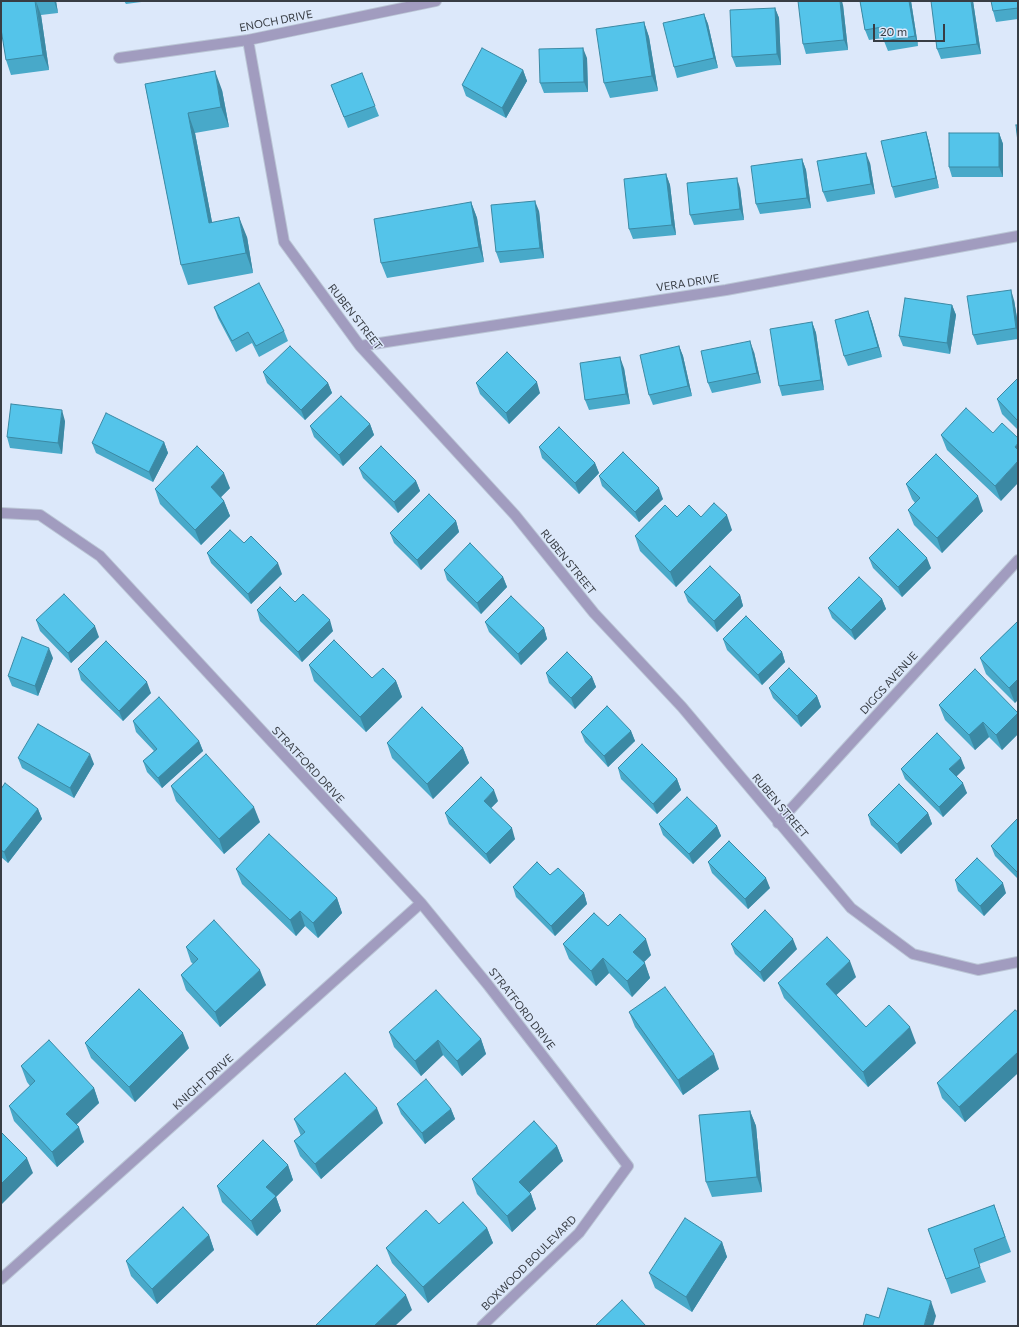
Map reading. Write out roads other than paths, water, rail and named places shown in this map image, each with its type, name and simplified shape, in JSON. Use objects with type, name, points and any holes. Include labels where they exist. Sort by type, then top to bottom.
[{"type":"street","name":"ENOCH DRIVE","points":[[119,58],[248,40],[436,1]]},
{"type":"street","name":"RUBEN STREET","points":[[248,40],[284,242],[360,346],[515,515],[594,613],[682,708],[851,908],[913,954],[978,970],[1018,962]]},
{"type":"street","name":"VERA DRIVE","points":[[360,346],[726,290],[1018,236]]},
{"type":"street","name":"STRATFORD DRIVE","points":[[1,513],[40,515],[100,556],[421,903],[564,1082]]},
{"type":"street","name":"DIGGS AVENUE","points":[[778,823],[1018,560]]},
{"type":"street","name":"KNIGHT DRIVE","points":[[1,1279],[421,903]]},
{"type":"street","name":"BOXWOOD BOULEVARD","points":[[482,1326],[579,1232],[628,1166],[564,1082]]}]
